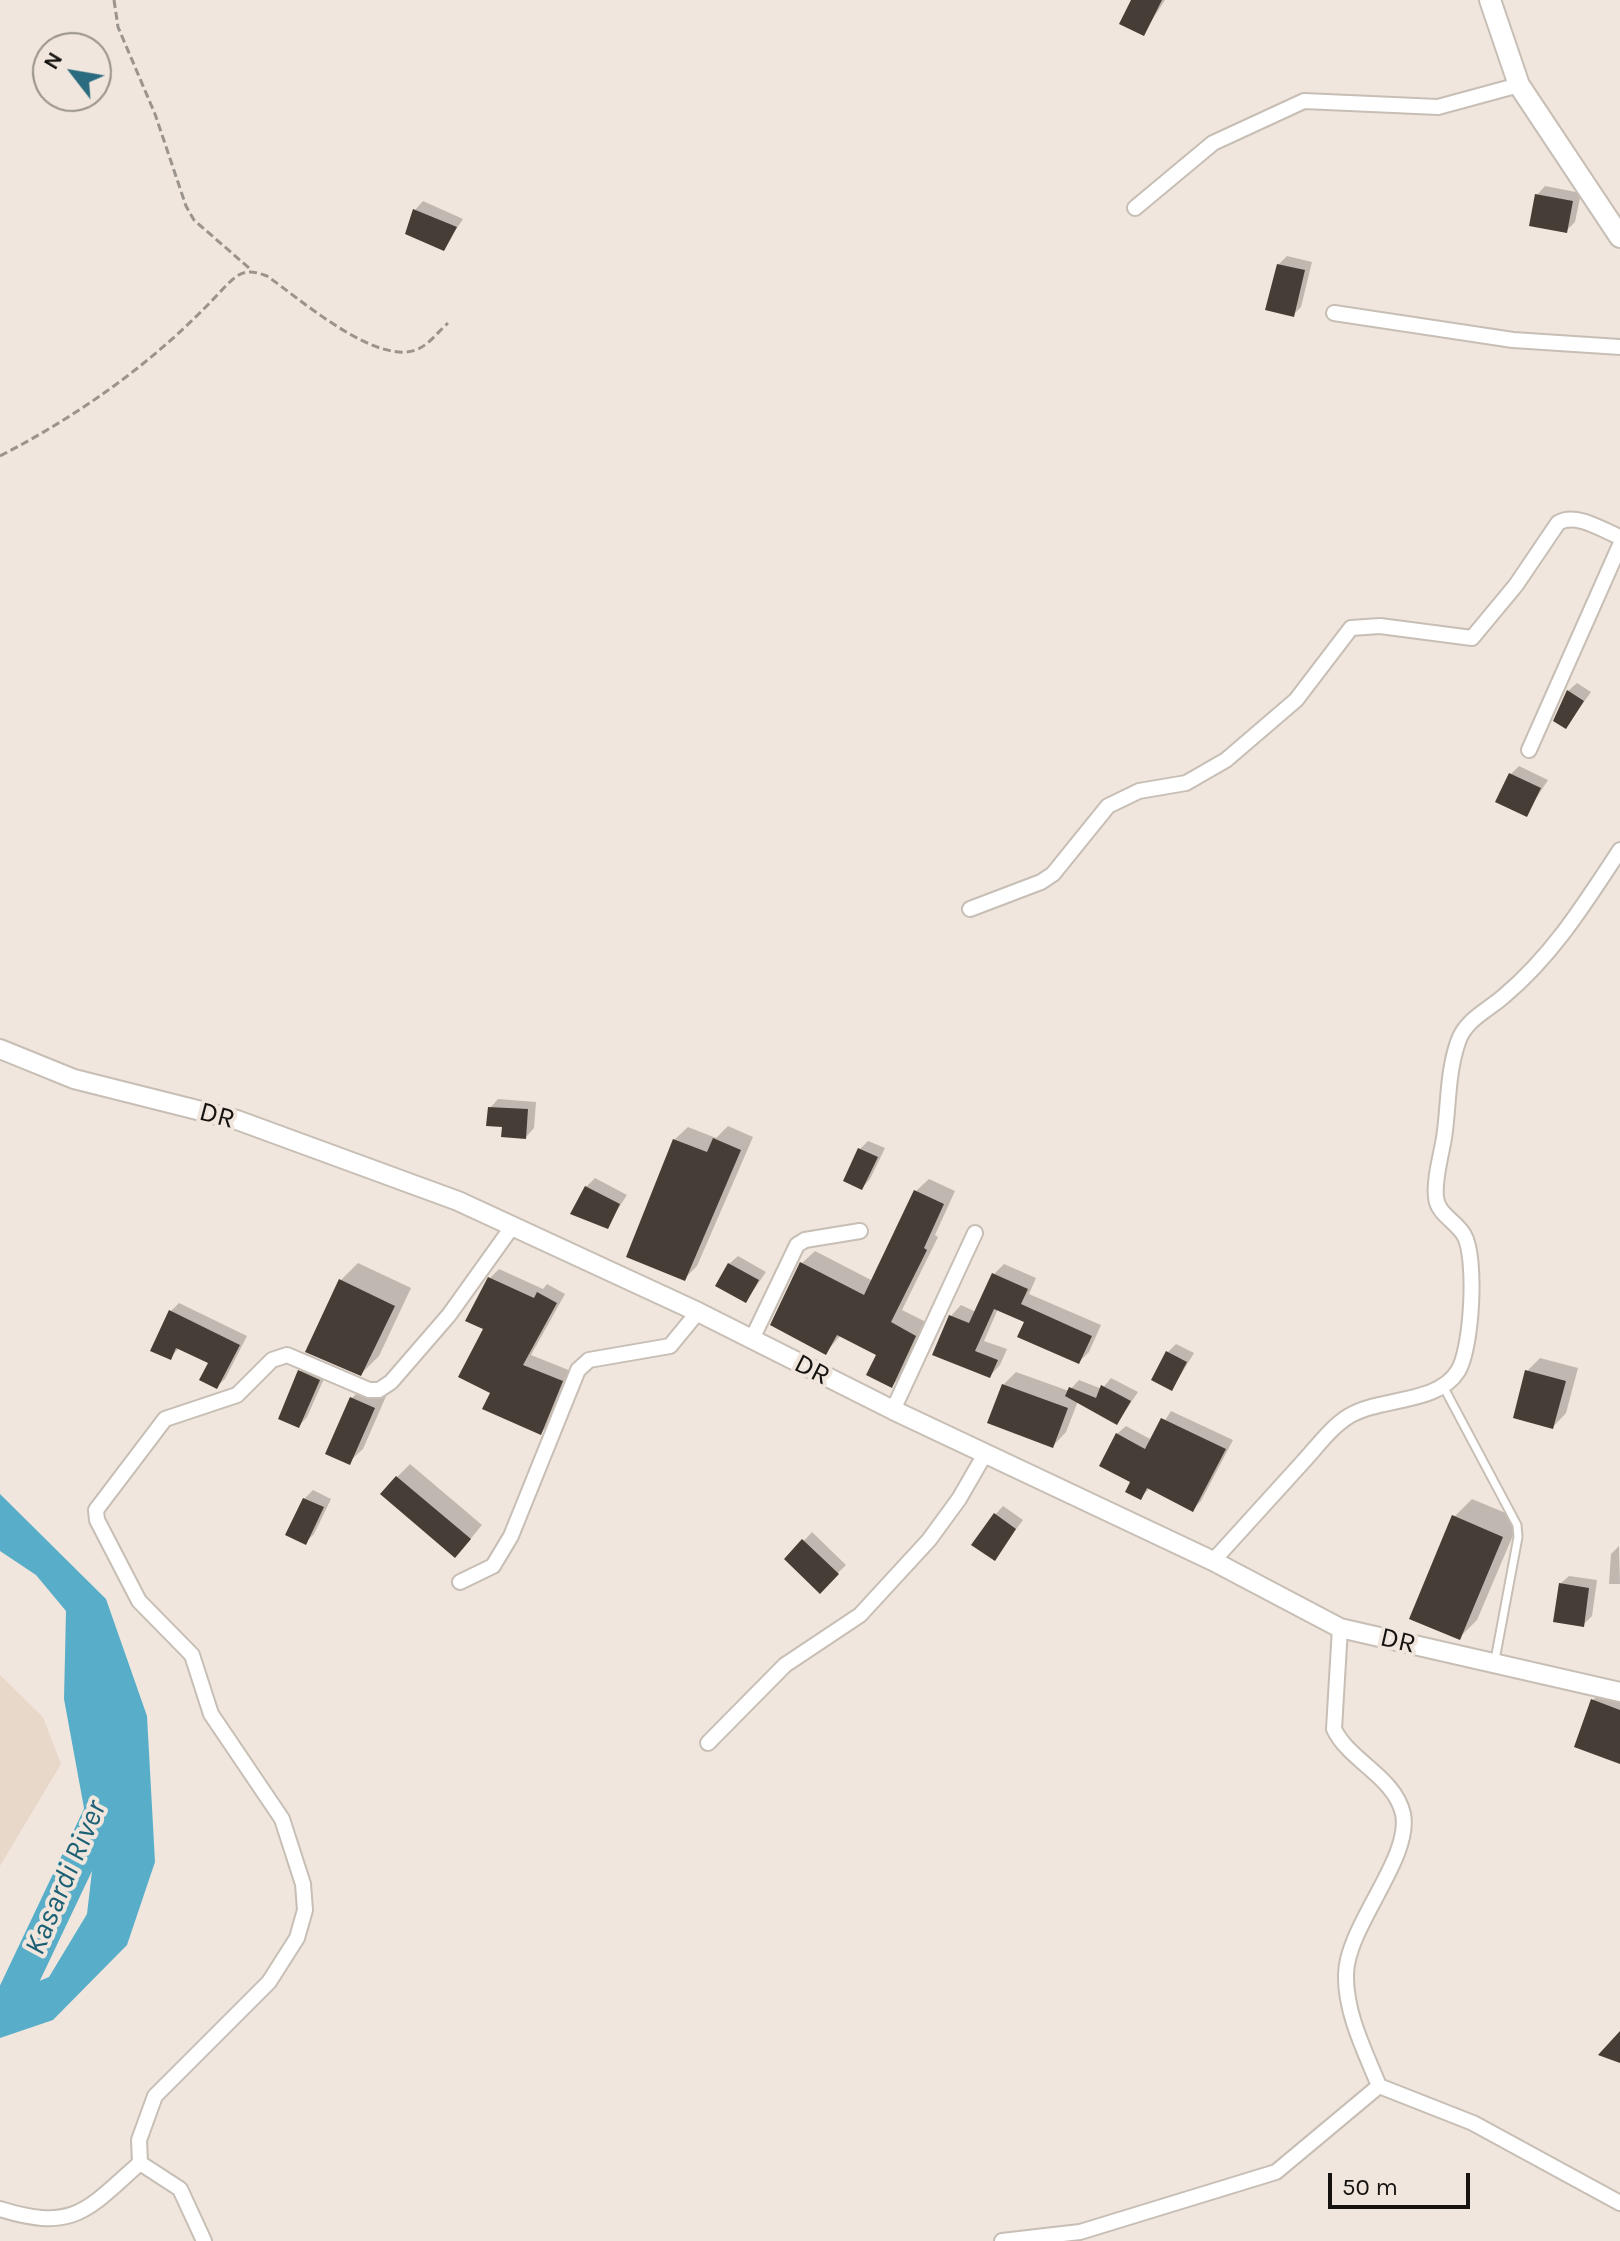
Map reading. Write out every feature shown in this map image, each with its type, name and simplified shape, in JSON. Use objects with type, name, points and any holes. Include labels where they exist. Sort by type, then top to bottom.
[{"type":"main road","points":[[1490,0],[1519,85],[1620,237]]},
{"type":"street","points":[[1135,208],[1213,143],[1304,101],[1438,107],[1519,85]]},
{"type":"street","points":[[1334,313],[1513,340],[1620,347]]},
{"type":"street","points":[[970,909],[1041,882],[1053,874],[1108,806],[1139,791],[1186,783],[1226,760],[1296,700],[1351,628],[1380,626],[1472,638],[1506,597],[1558,523],[1566,518],[1575,519],[1620,537]]},
{"type":"street","points":[[1529,750],[1620,545]]},
{"type":"street","points":[[1213,1561],[1337,1424],[1365,1408],[1443,1385],[1451,1381],[1464,1361],[1470,1327],[1467,1243],[1455,1223],[1440,1211],[1435,1193],[1446,1124],[1446,1094],[1457,1045],[1470,1022],[1505,995],[1550,952],[1620,850]]},
{"type":"street","name":"DR","points":[[0,1049],[74,1079],[237,1120],[458,1201],[698,1312],[893,1410],[1213,1561],[1340,1628],[1620,1692]]},
{"type":"street","points":[[140,2163],[139,2140],[155,2096],[269,1982],[297,1938],[305,1910],[303,1884],[282,1819],[211,1714],[192,1655],[139,1601],[97,1520],[96,1510],[165,1419],[237,1395],[278,1356],[287,1355],[369,1390],[379,1390],[391,1382],[449,1315],[512,1227]]},
{"type":"street","points":[[752,1339],[797,1245],[805,1240],[860,1231]]},
{"type":"street","points":[[893,1410],[975,1233]]},
{"type":"street","points":[[460,1582],[493,1566],[511,1536],[578,1370],[589,1360],[670,1346],[698,1312]]},
{"type":"street","points":[[708,1743],[785,1665],[860,1615],[929,1540],[959,1499],[985,1454]]},
{"type":"street","points":[[1340,1628],[1334,1729],[1341,1743],[1394,1796],[1403,1814],[1401,1841],[1349,1954],[1346,1975],[1353,2018],[1379,2086],[1473,2123],[1620,2203]]},
{"type":"street","points":[[1002,2241],[1080,2232],[1276,2172],[1379,2086]]},
{"type":"street","points":[[0,2209],[29,2218],[72,2218],[140,2163]]},
{"type":"street","points":[[140,2163],[180,2189],[204,2241]]},
{"type":"lane","points":[[1443,1385],[1517,1525],[1518,1537],[1494,1663]]},
{"type":"path","points":[[114,0],[118,27],[194,220],[250,270],[267,276],[373,346],[403,353],[420,348],[448,323]]},
{"type":"path","points":[[0,456],[91,405],[184,330],[237,274],[250,270]]},
{"type":"shaded area","points":[[0,1675],[43,1717],[61,1764],[0,1866]]},
{"type":"water","points":[[0,1494],[106,1599],[147,1716],[155,1862],[127,1945],[53,2020],[0,2038],[0,1997],[49,1977],[87,1914],[95,1845],[84,1808],[64,1699],[66,1611],[36,1575],[0,1551]]},
{"type":"building","points":[[1131,0],[1162,0],[1144,36],[1119,24]]},
{"type":"building","points":[[1535,194],[1573,201],[1567,233],[1529,226]]},
{"type":"building","points":[[413,209],[457,227],[444,251],[405,234]]},
{"type":"building","points":[[1277,264],[1305,270],[1294,317],[1265,310]]},
{"type":"building","points":[[1567,690],[1584,701],[1566,729],[1553,721]]},
{"type":"building","points":[[1509,773],[1541,788],[1527,817],[1495,802]]},
{"type":"building","points":[[488,1107],[528,1109],[526,1139],[501,1137],[502,1127],[486,1126]]},
{"type":"building","points":[[713,1138],[741,1150],[685,1281],[626,1257],[673,1139],[707,1152]]},
{"type":"building","points":[[858,1148],[878,1157],[862,1190],[843,1181]]},
{"type":"building","points":[[585,1186],[620,1204],[608,1229],[570,1214]]},
{"type":"building","points":[[914,1190],[944,1204],[924,1248],[927,1250],[891,1322],[916,1336],[892,1388],[866,1375],[876,1355],[837,1335],[826,1355],[770,1325],[800,1262],[864,1295]]},
{"type":"building","points":[[728,1263],[759,1280],[746,1303],[715,1286]]},
{"type":"building","points":[[992,1273],[1028,1289],[1021,1304],[1092,1336],[1079,1364],[1017,1337],[1024,1322],[994,1309],[975,1351],[998,1360],[990,1378],[932,1355],[949,1315],[969,1323]]},
{"type":"building","points":[[488,1277],[534,1298],[537,1292],[557,1303],[523,1365],[563,1381],[541,1435],[482,1409],[490,1393],[458,1377],[483,1329],[465,1321]]},
{"type":"building","points":[[339,1279],[395,1306],[361,1376],[305,1352]]},
{"type":"building","points":[[169,1310],[240,1345],[217,1389],[199,1380],[208,1363],[176,1348],[171,1360],[150,1351]]},
{"type":"building","points":[[1166,1351],[1187,1362],[1172,1391],[1151,1380]]},
{"type":"building","points":[[298,1370],[320,1380],[299,1428],[278,1419]]},
{"type":"building","points":[[1525,1370],[1566,1381],[1553,1429],[1513,1418]]},
{"type":"building","points":[[1002,1384],[1068,1408],[1053,1448],[987,1423]]},
{"type":"building","points":[[1101,1385],[1131,1401],[1117,1425],[1065,1396],[1069,1387],[1096,1398]]},
{"type":"building","points":[[350,1397],[375,1408],[350,1465],[325,1454]]},
{"type":"building","points":[[1161,1418],[1226,1449],[1193,1512],[1147,1488],[1141,1500],[1125,1492],[1130,1482],[1099,1466],[1116,1433],[1145,1449]]},
{"type":"building","points":[[396,1476],[471,1539],[455,1558],[380,1494]]},
{"type":"building","points":[[303,1498],[324,1507],[306,1545],[285,1535]]},
{"type":"building","points":[[994,1513],[1016,1529],[995,1561],[971,1545]]},
{"type":"building","points":[[1452,1515],[1503,1537],[1460,1640],[1409,1619]]},
{"type":"building","points":[[802,1539],[839,1574],[820,1594],[784,1559]]},
{"type":"building","points":[[1559,1583],[1589,1588],[1584,1627],[1553,1622]]},
{"type":"building","points":[[1591,1699],[1620,1710],[1620,1764],[1574,1747]]},
{"type":"building","points":[[1620,2031],[1620,2063],[1598,2055]]},
{"type":"waterway","name":"Kasardi River","points":[[0,2008],[10,2004],[106,1802],[104,1788]]}]
